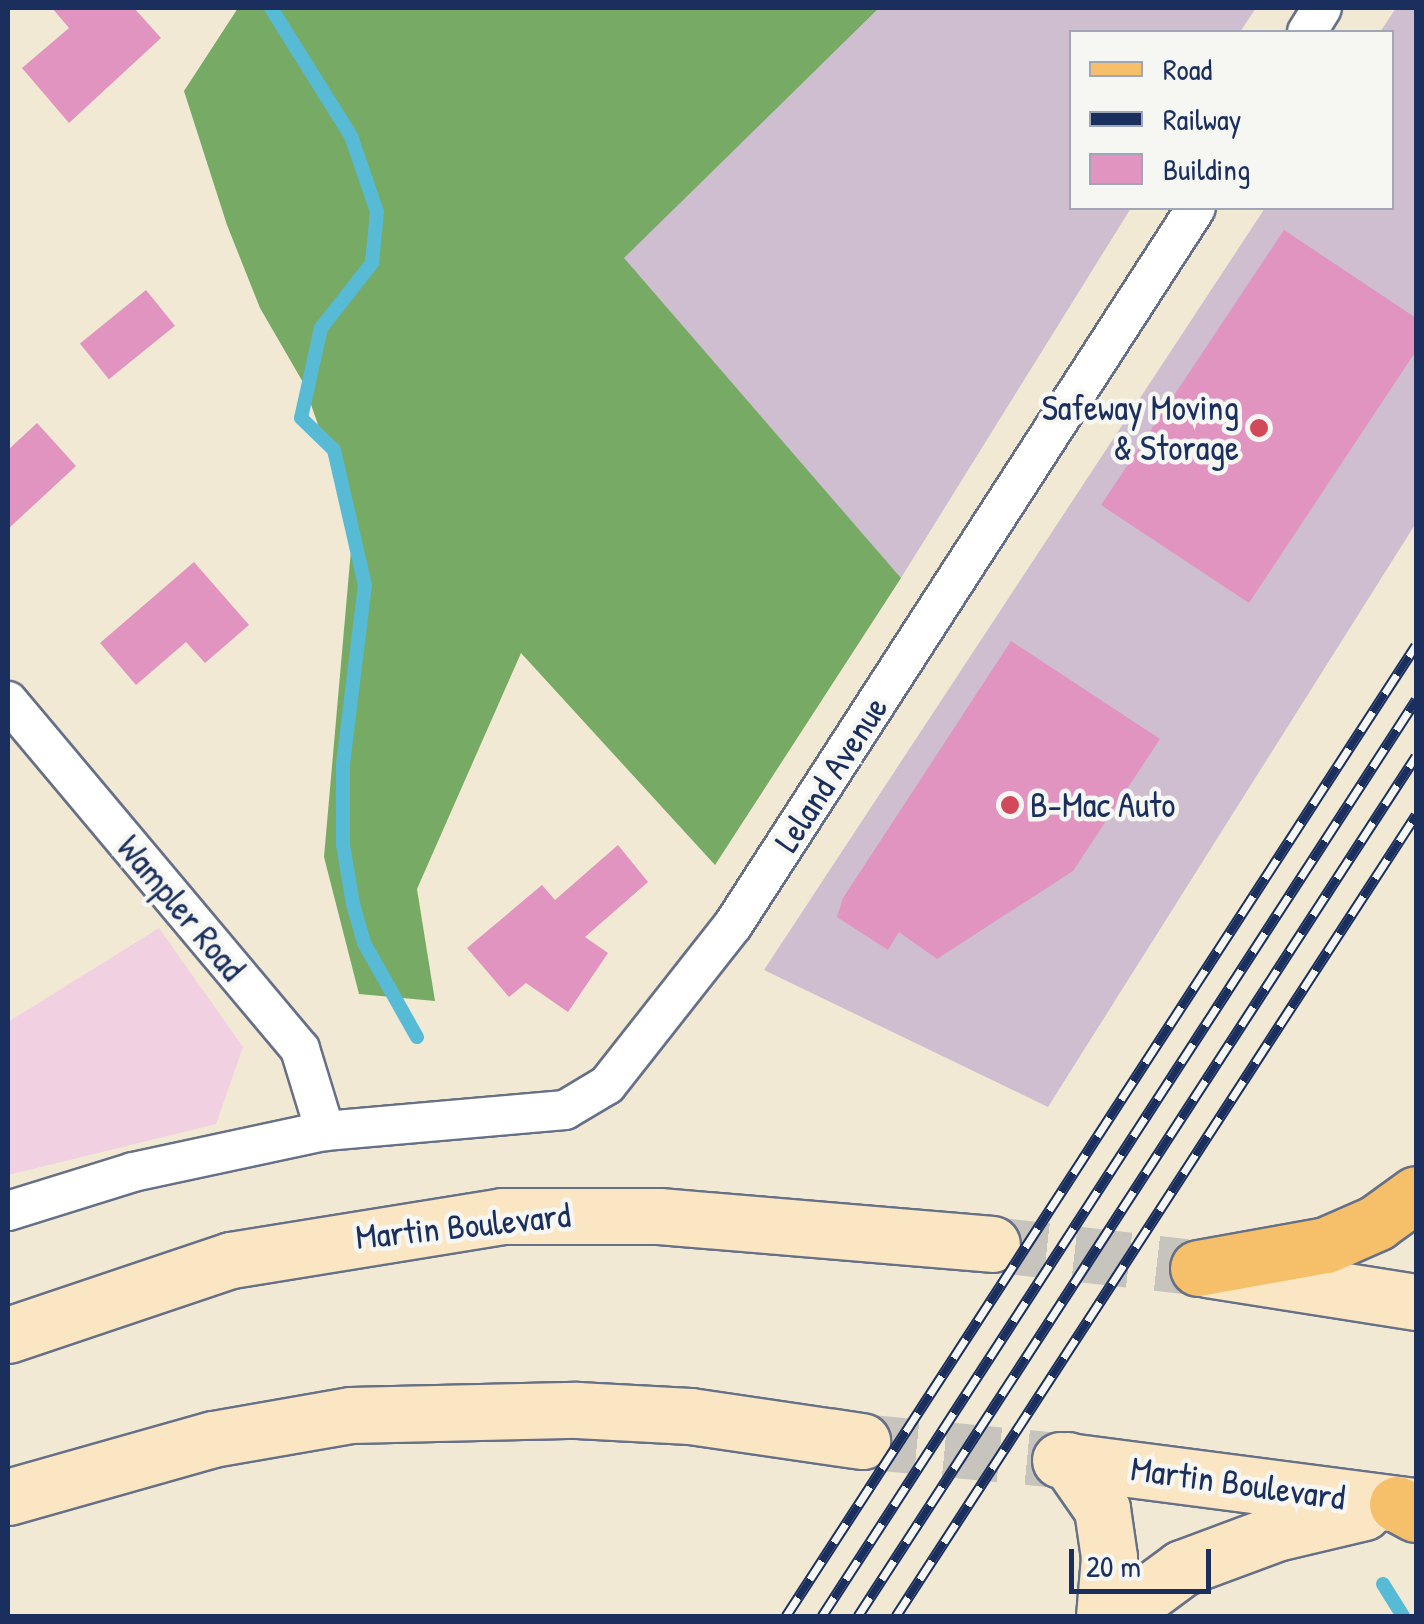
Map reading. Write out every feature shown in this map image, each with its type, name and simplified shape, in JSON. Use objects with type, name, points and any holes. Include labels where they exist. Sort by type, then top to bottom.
[{"type":"main road","points":[[1416,1194],[1376,1222],[1326,1245],[1192,1267],[1416,1302]]},
{"type":"main road","name":"Martin Boulevard","points":[[8,1335],[232,1260],[502,1216],[660,1216],[992,1244]]},
{"type":"main road","points":[[8,1497],[212,1439],[350,1415],[468,1408],[596,1411],[690,1416],[862,1441]]},
{"type":"main road","name":"Martin Boulevard","points":[[1104,1616],[1109,1558],[1102,1509],[1064,1460],[1410,1508]]},
{"type":"main road","points":[[1117,1616],[1182,1568],[1276,1533],[1410,1508]]},
{"type":"street","points":[[1308,30],[1322,8]]},
{"type":"street","name":"Leland Avenue","points":[[8,1211],[133,1172],[325,1131],[565,1110],[584,1102],[629,1062],[733,925],[1195,210]]},
{"type":"street","name":"Wampler Road","points":[[8,701],[300,1049],[325,1131]]},
{"type":"shaded area","points":[[879,8],[1256,8],[1241,30],[1069,30],[1069,210],[1130,210],[901,578],[623,258]]},
{"type":"shaded area","points":[[1396,8],[1416,8],[1416,523],[1048,1107],[764,970],[1264,210],[1394,210],[1394,30],[1381,30]]},
{"type":"shaded area","points":[[159,928],[243,1047],[216,1124],[8,1175],[8,1022]]},
{"type":"green space","points":[[238,8],[879,8],[624,258],[901,578],[715,865],[521,653],[417,889],[435,1001],[359,994],[324,857],[353,527],[304,384],[260,308],[227,225],[184,91]]},
{"type":"building","points":[[52,8],[134,8],[161,38],[69,123],[22,68],[69,28]]},
{"type":"building","name":"Safeway Moving & Storage","points":[[1284,230],[1416,318],[1416,351],[1249,603],[1101,505]]},
{"type":"building","points":[[146,290],[175,326],[109,379],[80,343]]},
{"type":"building","points":[[37,423],[76,466],[8,529],[8,450]]},
{"type":"building","points":[[194,562],[249,625],[205,663],[186,642],[136,685],[100,643]]},
{"type":"building","name":"B-Mac Auto","points":[[1011,641],[1160,739],[1073,871],[937,959],[899,932],[888,950],[837,917],[843,898]]},
{"type":"building","points":[[618,845],[648,882],[585,937],[608,953],[568,1012],[526,983],[509,997],[467,948],[542,885],[555,900]]},
{"type":"waterway","points":[[271,8],[351,136],[377,212],[372,263],[321,328],[301,418],[334,450],[365,585],[343,764],[343,845],[353,904],[364,943],[417,1037]]},
{"type":"waterway","points":[[1383,1584],[1403,1616]]},
{"type":"tunnel","points":[[992,1244],[1186,1266]]},
{"type":"tunnel","points":[[862,1441],[1060,1460]]},
{"type":"railway","points":[[786,1616],[1416,645]]},
{"type":"railway","points":[[822,1616],[1416,700]]},
{"type":"railway","points":[[858,1616],[1416,756]]},
{"type":"railway","points":[[896,1616],[1416,815]]},
{"type":"place","name":"Safeway Moving & Storage","points":[[1259,428]]},
{"type":"place","name":"B-Mac Auto","points":[[1010,805]]}]
